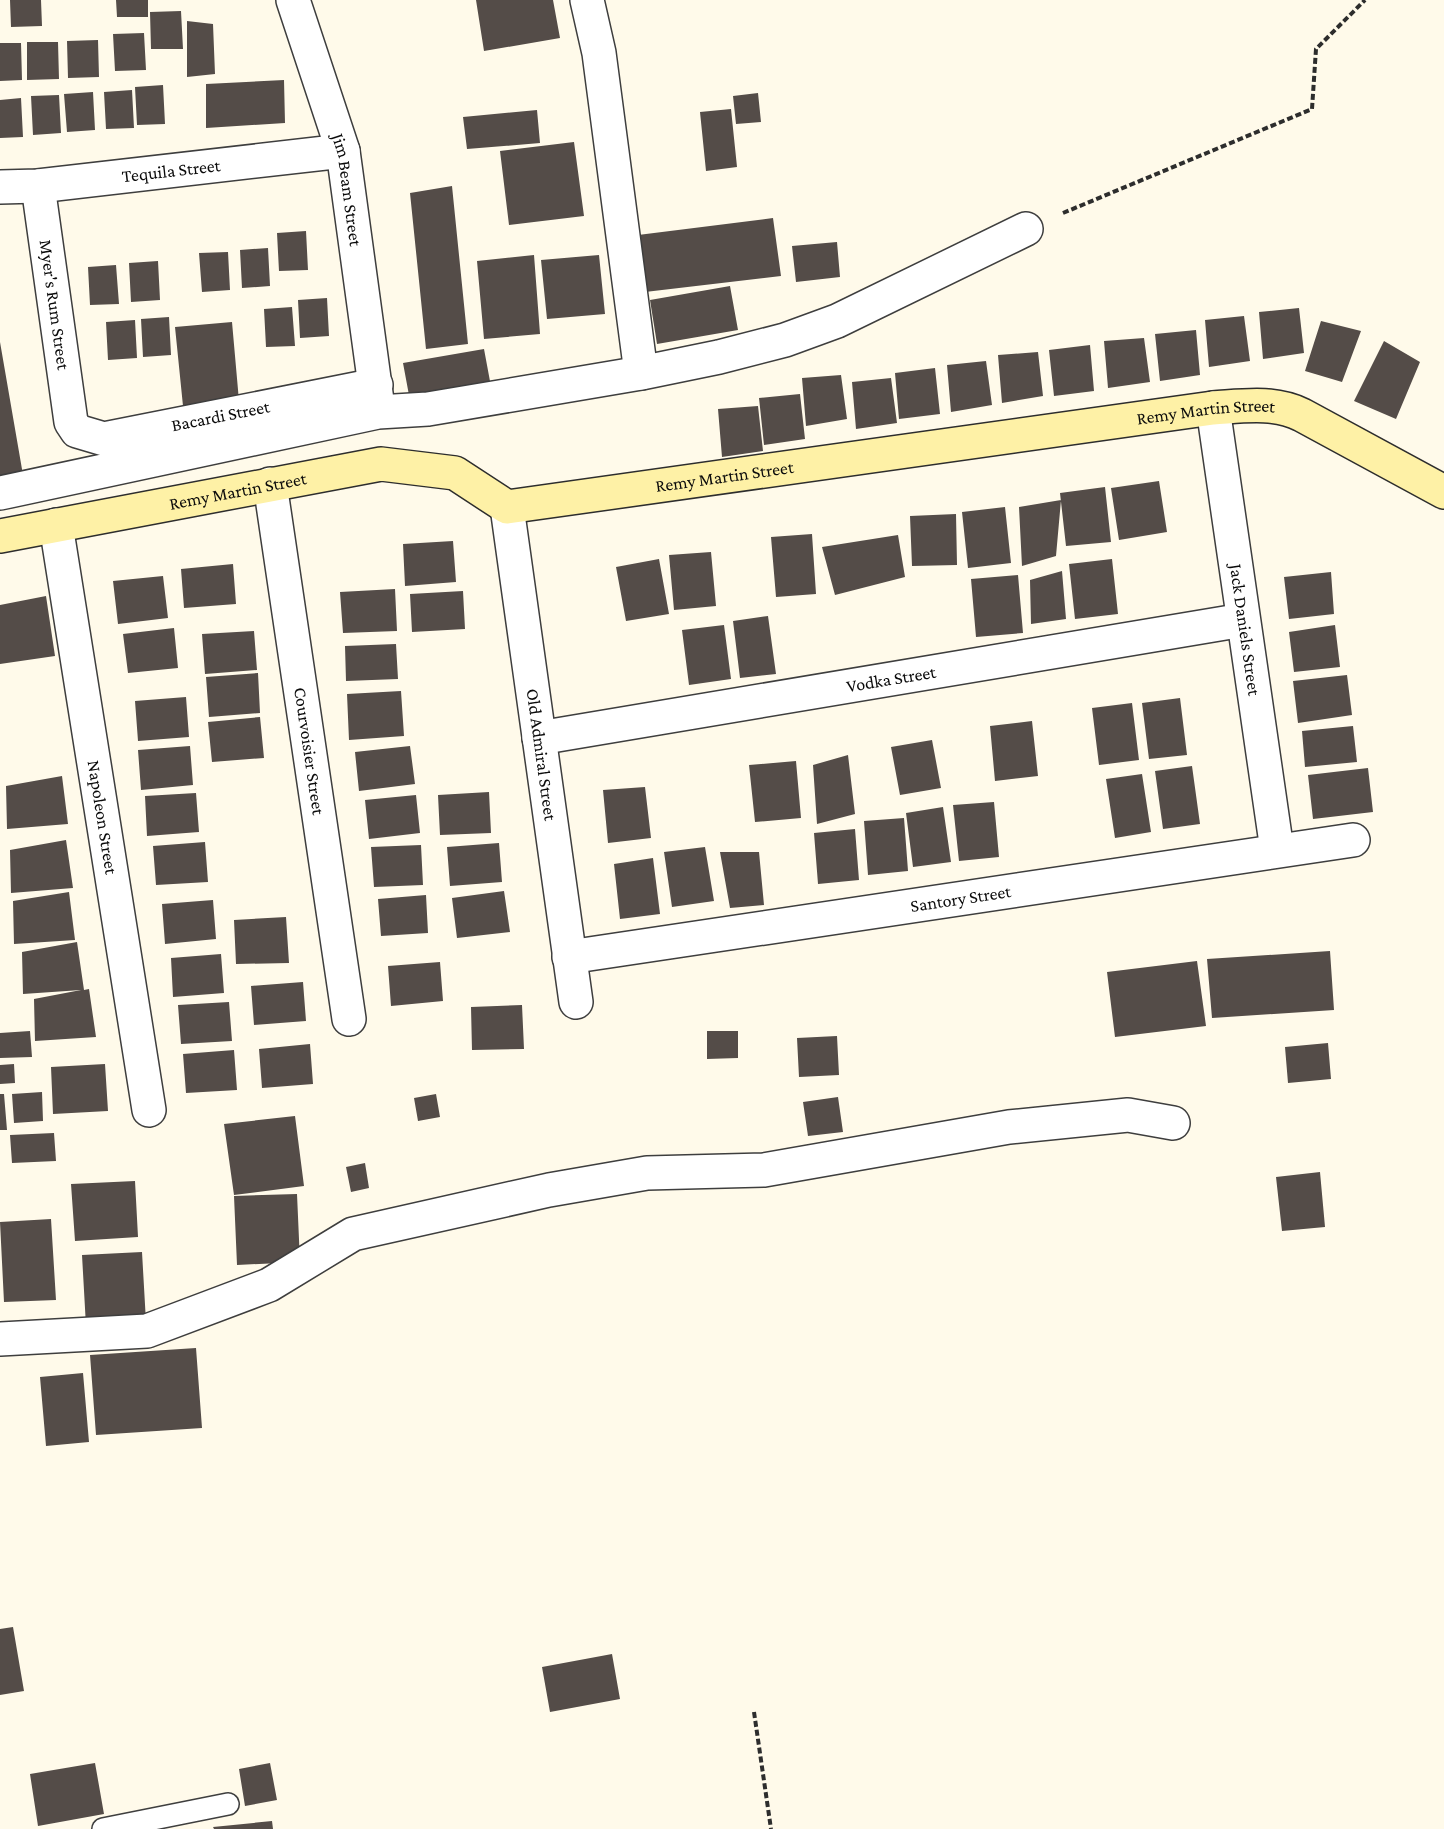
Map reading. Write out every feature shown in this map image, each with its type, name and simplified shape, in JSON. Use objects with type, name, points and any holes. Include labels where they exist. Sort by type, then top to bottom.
[{"type":"street","name":"Jim Beam Street","points":[[293,0],[343,151],[377,398]]},
{"type":"street","points":[[587,0],[599,53],[641,373]]},
{"type":"street","name":"Tequila Street","points":[[0,187],[38,186],[343,151]]},
{"type":"street","name":"Myer's Rum Street","points":[[38,186],[71,422]]},
{"type":"street","points":[[0,493],[377,398],[428,409],[641,373],[785,340],[837,321],[1026,229]]},
{"type":"street","name":"Bacardi Street","points":[[71,422],[77,431],[104,439],[377,398]]},
{"type":"street","name":"Remy Martin Street","points":[[0,536],[381,464],[455,473],[507,507],[1213,408],[1269,405],[1287,408],[1444,492]]},
{"type":"street","name":"Jack Daniels Street","points":[[1213,408],[1277,850]]},
{"type":"street","name":"Courvoisier Street","points":[[270,484],[349,1019]]},
{"type":"street","name":"Old Admiral Street","points":[[507,507],[576,1002]]},
{"type":"street","name":"Napoleon Street","points":[[56,525],[149,1110]]},
{"type":"street","name":"Vodka Street","points":[[539,738],[1243,620]]},
{"type":"street","name":"Santory Street","points":[[569,957],[1353,840]]},
{"type":"street","points":[[0,1339],[147,1331],[269,1285],[353,1234],[549,1190],[647,1173],[764,1170],[1033,1124],[1128,1115],[1173,1124]]},
{"type":"lane","points":[[103,1829],[228,1804]]},
{"type":"path","points":[[1026,229],[1312,110],[1316,49],[1365,0]]},
{"type":"path","points":[[754,1712],[771,1829]]},
{"type":"building","points":[[10,0],[41,0],[42,26],[11,27]]},
{"type":"building","points":[[116,0],[148,0],[148,17],[117,17]]},
{"type":"building","points":[[476,0],[553,0],[560,38],[484,51]]},
{"type":"building","points":[[181,11],[183,49],[151,49],[150,12]]},
{"type":"building","points":[[187,21],[213,24],[215,74],[187,77]]},
{"type":"building","points":[[144,33],[146,70],[115,71],[113,34]]},
{"type":"building","points":[[98,40],[99,77],[68,78],[67,41]]},
{"type":"building","points":[[27,42],[58,42],[59,79],[27,80]]},
{"type":"building","points":[[0,43],[21,43],[22,80],[0,81]]},
{"type":"building","points":[[284,80],[285,123],[206,128],[206,84]]},
{"type":"building","points":[[163,85],[165,124],[137,125],[135,87]]},
{"type":"building","points":[[132,90],[134,128],[106,129],[104,92]]},
{"type":"building","points":[[93,92],[95,130],[67,132],[64,94]]},
{"type":"building","points":[[758,93],[761,122],[736,124],[733,96]]},
{"type":"building","points":[[59,95],[61,133],[33,135],[31,96]]},
{"type":"building","points":[[21,98],[23,137],[0,138],[0,100]]},
{"type":"building","points":[[731,109],[737,167],[706,171],[700,112]]},
{"type":"building","points":[[537,110],[540,143],[467,149],[463,117]]},
{"type":"building","points":[[574,142],[584,216],[509,225],[500,151]]},
{"type":"building","points":[[452,186],[468,344],[426,349],[410,193]]},
{"type":"building","points":[[773,218],[781,276],[645,292],[638,235]]},
{"type":"building","points":[[306,231],[308,270],[279,271],[277,233]]},
{"type":"building","points":[[837,242],[840,277],[796,282],[792,246]]},
{"type":"building","points":[[268,248],[270,286],[242,288],[240,250]]},
{"type":"building","points":[[228,252],[230,290],[202,292],[199,253]]},
{"type":"building","points":[[534,255],[540,334],[484,339],[477,261]]},
{"type":"building","points":[[599,255],[605,314],[547,319],[541,260]]},
{"type":"building","points":[[158,261],[160,300],[131,302],[129,263]]},
{"type":"building","points":[[116,265],[119,304],[90,305],[88,267]]},
{"type":"building","points":[[730,286],[738,330],[657,344],[650,300]]},
{"type":"building","points":[[327,298],[329,336],[300,338],[298,300]]},
{"type":"building","points":[[292,307],[295,346],[266,347],[264,309]]},
{"type":"building","points":[[1299,308],[1304,353],[1263,359],[1259,312]]},
{"type":"building","points":[[1244,316],[1250,361],[1209,367],[1205,320]]},
{"type":"building","points":[[169,317],[171,355],[143,357],[141,319]]},
{"type":"building","points":[[135,320],[137,358],[108,360],[106,322]]},
{"type":"building","points":[[1321,321],[1361,331],[1342,382],[1305,371]]},
{"type":"building","points":[[232,322],[239,401],[183,406],[175,327]]},
{"type":"building","points":[[1196,330],[1200,375],[1160,381],[1155,334]]},
{"type":"building","points":[[1144,338],[1150,382],[1108,388],[1104,341]]},
{"type":"building","points":[[1384,341],[1420,362],[1396,419],[1354,401]]},
{"type":"building","points":[[0,342],[23,475],[0,478]]},
{"type":"building","points":[[1090,345],[1094,391],[1054,396],[1049,350]]},
{"type":"building","points":[[484,349],[492,392],[411,406],[403,363]]},
{"type":"building","points":[[1038,352],[1043,396],[1002,403],[998,355]]},
{"type":"building","points":[[986,361],[992,405],[951,412],[947,365]]},
{"type":"building","points":[[935,368],[940,414],[899,419],[895,373]]},
{"type":"building","points":[[841,375],[847,419],[806,426],[802,378]]},
{"type":"building","points":[[891,378],[897,423],[856,429],[852,382]]},
{"type":"building","points":[[800,394],[805,439],[764,445],[759,398]]},
{"type":"building","points":[[758,406],[763,451],[722,457],[718,409]]},
{"type":"building","points":[[1159,481],[1167,532],[1119,540],[1111,488]]},
{"type":"building","points":[[1105,487],[1111,542],[1066,546],[1060,493]]},
{"type":"building","points":[[1061,500],[1056,556],[1022,566],[1019,507]]},
{"type":"building","points":[[1005,507],[1011,563],[968,568],[962,512]]},
{"type":"building","points":[[956,514],[957,565],[912,566],[910,516]]},
{"type":"building","points":[[812,534],[816,594],[776,597],[771,537]]},
{"type":"building","points":[[898,535],[905,577],[835,595],[822,547]]},
{"type":"building","points":[[453,541],[456,582],[405,586],[403,544]]},
{"type":"building","points":[[711,552],[716,606],[674,610],[669,555]]},
{"type":"building","points":[[659,559],[669,614],[626,621],[616,567]]},
{"type":"building","points":[[1112,559],[1118,614],[1075,619],[1069,564]]},
{"type":"building","points":[[233,564],[236,604],[184,608],[181,569]]},
{"type":"building","points":[[1062,571],[1066,619],[1031,624],[1030,580]]},
{"type":"building","points":[[1331,572],[1334,614],[1289,619],[1284,577]]},
{"type":"building","points":[[1018,575],[1023,633],[976,637],[971,579]]},
{"type":"building","points":[[163,576],[168,618],[118,624],[113,581]]},
{"type":"building","points":[[395,589],[397,631],[343,633],[340,592]]},
{"type":"building","points":[[463,591],[465,629],[412,632],[410,594]]},
{"type":"building","points":[[46,596],[55,656],[0,664],[0,605]]},
{"type":"building","points":[[768,616],[776,674],[740,678],[733,621]]},
{"type":"building","points":[[724,625],[731,679],[689,685],[682,630]]},
{"type":"building","points":[[1335,625],[1340,667],[1294,672],[1289,632]]},
{"type":"building","points":[[174,628],[178,668],[128,673],[123,634]]},
{"type":"building","points":[[254,631],[257,670],[205,674],[202,634]]},
{"type":"building","points":[[396,644],[398,679],[346,681],[345,646]]},
{"type":"building","points":[[258,673],[260,713],[209,717],[206,677]]},
{"type":"building","points":[[1347,675],[1352,715],[1298,723],[1293,681]]},
{"type":"building","points":[[401,691],[404,736],[349,740],[347,694]]},
{"type":"building","points":[[186,697],[189,737],[138,741],[135,701]]},
{"type":"building","points":[[1180,698],[1187,755],[1149,759],[1142,703]]},
{"type":"building","points":[[1132,703],[1139,760],[1099,765],[1092,708]]},
{"type":"building","points":[[260,717],[264,758],[212,762],[208,722]]},
{"type":"building","points":[[1032,721],[1038,776],[995,781],[990,726]]},
{"type":"building","points":[[1353,726],[1357,762],[1305,767],[1302,731]]},
{"type":"building","points":[[932,740],[941,788],[900,795],[891,747]]},
{"type":"building","points":[[190,746],[193,785],[141,790],[138,750]]},
{"type":"building","points":[[410,746],[415,784],[359,791],[355,752]]},
{"type":"building","points":[[848,755],[855,814],[817,824],[813,765]]},
{"type":"building","points":[[796,761],[801,818],[755,822],[749,765]]},
{"type":"building","points":[[1192,766],[1200,824],[1163,829],[1155,771]]},
{"type":"building","points":[[1368,768],[1373,812],[1313,819],[1308,775]]},
{"type":"building","points":[[1142,774],[1151,832],[1115,838],[1106,779]]},
{"type":"building","points":[[62,776],[68,824],[7,829],[6,786]]},
{"type":"building","points":[[645,787],[651,838],[608,843],[603,790]]},
{"type":"building","points":[[489,792],[491,833],[440,835],[438,795]]},
{"type":"building","points":[[196,793],[199,832],[147,836],[145,796]]},
{"type":"building","points":[[416,795],[420,833],[369,839],[365,800]]},
{"type":"building","points":[[994,802],[999,857],[959,861],[953,805]]},
{"type":"building","points":[[943,807],[951,862],[913,867],[906,813]]},
{"type":"building","points":[[904,818],[908,871],[868,875],[864,821]]},
{"type":"building","points":[[855,829],[859,880],[818,884],[814,833]]},
{"type":"building","points":[[66,840],[73,888],[11,893],[10,850]]},
{"type":"building","points":[[205,842],[208,882],[156,885],[153,846]]},
{"type":"building","points":[[499,843],[502,882],[450,886],[447,847]]},
{"type":"building","points":[[421,845],[423,885],[374,887],[371,847]]},
{"type":"building","points":[[705,847],[714,901],[672,907],[664,852]]},
{"type":"building","points":[[720,852],[759,852],[764,905],[730,908]]},
{"type":"building","points":[[653,858],[660,914],[620,919],[614,864]]},
{"type":"building","points":[[504,891],[510,932],[457,938],[452,898]]},
{"type":"building","points":[[69,892],[75,940],[14,944],[13,901]]},
{"type":"building","points":[[426,895],[428,933],[381,936],[378,899]]},
{"type":"building","points":[[213,900],[216,939],[165,944],[162,904]]},
{"type":"building","points":[[286,917],[289,963],[236,964],[234,920]]},
{"type":"building","points":[[77,942],[84,990],[89,989],[96,1037],[35,1041],[34,999],[81,990],[23,994],[22,952]]},
{"type":"building","points":[[1330,951],[1334,1010],[1212,1018],[1207,959]]},
{"type":"building","points":[[221,954],[224,993],[173,997],[171,958]]},
{"type":"building","points":[[1197,961],[1206,1026],[1115,1037],[1107,972]]},
{"type":"building","points":[[440,962],[443,1001],[391,1006],[388,966]]},
{"type":"building","points":[[303,982],[306,1021],[254,1025],[251,986]]},
{"type":"building","points":[[229,1002],[232,1041],[181,1044],[178,1005]]},
{"type":"building","points":[[522,1005],[524,1049],[472,1050],[471,1007]]},
{"type":"building","points":[[30,1031],[32,1057],[0,1058],[0,1033]]},
{"type":"building","points":[[707,1031],[738,1031],[738,1058],[707,1059]]},
{"type":"building","points":[[837,1036],[839,1075],[799,1077],[797,1038]]},
{"type":"building","points":[[1328,1043],[1331,1079],[1288,1083],[1285,1047]]},
{"type":"building","points":[[310,1044],[313,1084],[262,1088],[259,1049]]},
{"type":"building","points":[[234,1050],[237,1090],[186,1093],[183,1054]]},
{"type":"building","points":[[14,1064],[15,1083],[0,1084],[0,1065]]},
{"type":"building","points":[[105,1064],[108,1111],[53,1114],[51,1067]]},
{"type":"building","points":[[42,1092],[43,1121],[14,1123],[12,1094]]},
{"type":"building","points":[[0,1094],[4,1094],[7,1130],[0,1130]]},
{"type":"building","points":[[436,1094],[440,1117],[418,1121],[414,1098]]},
{"type":"building","points":[[838,1097],[843,1132],[808,1136],[803,1102]]},
{"type":"building","points":[[295,1116],[304,1186],[234,1195],[224,1124]]},
{"type":"building","points":[[54,1133],[56,1161],[12,1163],[10,1135]]},
{"type":"building","points":[[365,1163],[369,1188],[351,1192],[346,1167]]},
{"type":"building","points":[[1320,1172],[1325,1227],[1282,1231],[1276,1177]]},
{"type":"building","points":[[135,1181],[138,1237],[75,1241],[71,1184]]},
{"type":"building","points":[[297,1194],[300,1262],[237,1265],[234,1196]]},
{"type":"building","points":[[51,1219],[56,1300],[4,1302],[0,1222]]},
{"type":"building","points":[[142,1252],[146,1322],[86,1326],[82,1255]]},
{"type":"building","points":[[196,1348],[202,1428],[96,1435],[90,1355]]},
{"type":"building","points":[[83,1373],[89,1442],[46,1446],[40,1377]]},
{"type":"building","points":[[13,1627],[24,1691],[0,1695],[0,1629]]},
{"type":"building","points":[[612,1654],[620,1699],[550,1712],[542,1667]]},
{"type":"building","points":[[95,1763],[104,1814],[38,1826],[30,1774]]},
{"type":"building","points":[[270,1763],[277,1800],[245,1806],[239,1769]]},
{"type":"building","points":[[272,1821],[273,1829],[214,1829],[213,1827]]}]
